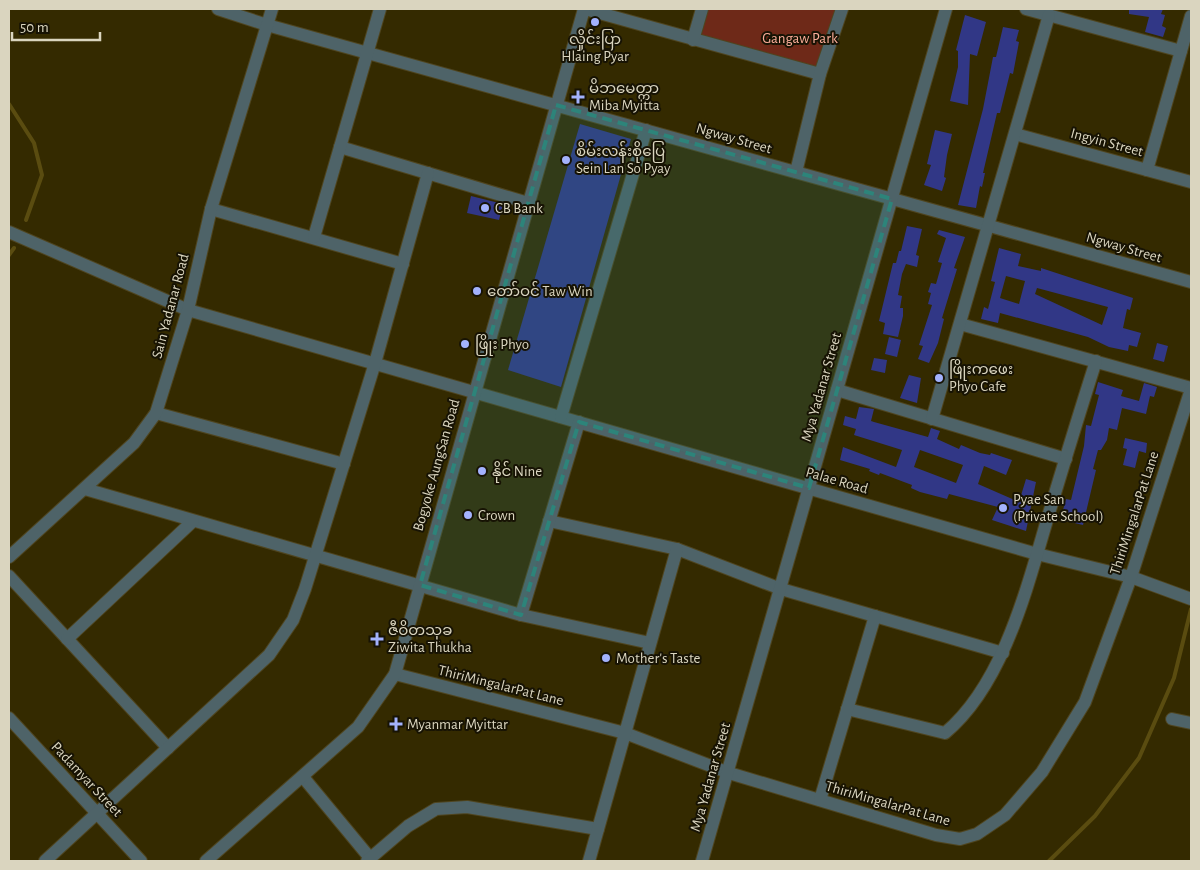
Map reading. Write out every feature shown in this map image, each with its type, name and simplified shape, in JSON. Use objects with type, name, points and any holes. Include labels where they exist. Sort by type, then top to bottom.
[{"type":"street","name":"Ngway Street","points":[[218,9],[1191,282]]},
{"type":"street","name":"Sain Yadanar Road","points":[[9,557],[134,443],[156,413],[188,310],[212,209],[272,9]]},
{"type":"street","points":[[314,238],[380,9]]},
{"type":"street","points":[[584,9],[820,74]]},
{"type":"street","name":"Bogyoke AungSan Road","points":[[206,861],[358,727],[394,674],[584,9]]},
{"type":"street","points":[[693,40],[702,9]]},
{"type":"street","points":[[796,172],[820,74],[842,9]]},
{"type":"street","name":"Mya Yadanar Street","points":[[702,861],[729,773],[946,9]]},
{"type":"street","points":[[1026,9],[1181,51]]},
{"type":"street","points":[[932,419],[1049,15]]},
{"type":"street","points":[[1147,170],[1191,16]]},
{"type":"street","points":[[560,417],[646,130]]},
{"type":"street","name":"Ingyin Street","points":[[1015,134],[1191,182]]},
{"type":"street","points":[[340,147],[528,203]]},
{"type":"street","points":[[45,861],[269,655],[293,620],[315,557],[375,363],[428,173]]},
{"type":"street","points":[[212,209],[403,264]]},
{"type":"street","name":"Palae Road","points":[[9,232],[188,310],[1037,554],[1131,577],[1188,598]]},
{"type":"street","points":[[960,324],[1191,388]]},
{"type":"street","points":[[847,709],[945,733],[961,720],[982,693],[1003,653],[1037,554],[1096,361]]},
{"type":"street","name":"ThiriMingalarPat Lane","points":[[394,674],[625,734],[729,773],[936,835],[960,839],[986,830],[1005,815],[1042,772],[1085,702],[1131,577],[1191,388]]},
{"type":"street","points":[[837,390],[1066,459]]},
{"type":"street","points":[[156,413],[344,464]]},
{"type":"street","points":[[521,615],[579,422]]},
{"type":"street","points":[[85,489],[521,615],[650,643]]},
{"type":"street","points":[[67,639],[193,521]]},
{"type":"street","points":[[549,521],[677,549],[781,589],[1003,653]]},
{"type":"street","points":[[589,861],[677,549]]},
{"type":"street","points":[[9,576],[168,748]]},
{"type":"street","points":[[820,800],[875,616]]},
{"type":"street","name":"Padamyar Street","points":[[9,718],[141,861]]},
{"type":"street","points":[[1172,719],[1191,723]]},
{"type":"street","points":[[303,777],[369,860],[408,826],[436,809],[466,807],[598,829]]},
{"type":"highlighted area","points":[[556,105],[892,199],[809,488],[579,422],[521,615],[420,585]]},
{"type":"green space","name":"Gangaw Park","points":[[704,9],[839,9],[820,74],[696,39]]},
{"type":"building","points":[[1129,9],[1163,9],[1161,14],[1165,15],[1162,26],[1166,28],[1163,37],[1145,32],[1149,17],[1129,14]]},
{"type":"building","points":[[965,15],[986,22],[977,56],[970,54],[968,105],[950,101],[958,67],[958,51],[956,50]]},
{"type":"building","points":[[1003,27],[1019,30],[1016,41],[1019,42],[1013,74],[1010,73],[1000,113],[997,113],[976,208],[958,205],[983,109],[993,57],[996,57]]},
{"type":"building","points":[[580,124],[631,139],[561,387],[508,370]]},
{"type":"building","points":[[935,130],[952,134],[944,177],[946,178],[942,191],[924,185],[931,165],[927,164]]},
{"type":"building","name":"CB Bank","points":[[471,196],[503,204],[499,220],[467,213]]},
{"type":"building","points":[[907,226],[922,229],[916,255],[919,256],[917,267],[906,264],[902,274],[898,295],[902,296],[900,308],[903,308],[903,316],[898,337],[883,334],[885,323],[879,321],[893,263],[896,263],[899,251],[901,251]]},
{"type":"building","points":[[939,230],[965,237],[954,268],[957,269],[942,318],[944,319],[938,343],[929,363],[918,359],[923,346],[919,345],[932,305],[928,304],[931,293],[928,292],[931,283],[936,284],[942,263],[938,262],[946,238],[937,234]]},
{"type":"building","points":[[999,248],[1021,254],[1018,266],[1041,271],[1041,268],[1133,298],[1130,310],[1127,309],[1123,328],[1141,333],[1137,347],[1129,345],[1128,351],[1109,347],[1088,337],[1000,313],[998,323],[981,319],[984,307],[988,309],[995,282],[991,281]],"holes":[[[1006,276],[1025,281],[1019,304],[1000,298]],[[1037,288],[1108,307],[1102,325],[1035,294]]]},
{"type":"building","points":[[889,337],[901,340],[897,357],[885,354]]},
{"type":"building","points":[[1157,343],[1168,346],[1164,362],[1153,359]]},
{"type":"building","points":[[874,358],[887,360],[885,373],[871,370]]},
{"type":"building","points":[[909,375],[921,378],[917,403],[900,398]]},
{"type":"building","points":[[1098,382],[1123,390],[1121,396],[1139,401],[1144,383],[1157,387],[1154,397],[1150,396],[1146,414],[1122,408],[1117,430],[1109,428],[1107,440],[1101,450],[1098,450],[1093,469],[1096,470],[1083,525],[1066,521],[1068,511],[1063,510],[1066,499],[1071,500],[1084,446],[1086,425],[1091,426],[1099,395],[1095,394]]},
{"type":"building","points":[[859,407],[874,409],[871,421],[928,437],[931,428],[940,431],[937,439],[959,449],[961,445],[980,453],[990,455],[991,453],[1012,460],[1006,475],[984,466],[978,484],[1019,502],[1026,479],[1036,482],[1026,531],[992,520],[998,507],[949,494],[947,499],[920,492],[911,488],[912,485],[840,460],[843,447],[896,467],[902,450],[854,435],[856,429],[843,425],[845,416],[856,419]],"holes":[[[920,450],[963,465],[956,483],[914,467]]]},
{"type":"building","points":[[1125,438],[1147,443],[1146,453],[1139,451],[1135,468],[1123,465],[1127,449],[1123,448]]},
{"type":"waterway","points":[[9,104],[34,143],[42,175],[26,220]]},
{"type":"waterway","points":[[9,255],[14,248]]},
{"type":"waterway","points":[[1049,861],[1095,816],[1139,758],[1174,678],[1191,609]]},
{"type":"place","name":"လှိုင်းပြာ Hlaing Pyar","points":[[595,22]]},
{"type":"place","name":"မိဘမေတ္တာ Miba Myitta","points":[[578,97]]},
{"type":"place","name":"စိမ်းလန်းစိုပြေ Sein Lan So Pyay","points":[[566,160]]},
{"type":"place","name":"CB Bank","points":[[485,208]]},
{"type":"place","name":"တော်ဝင် Taw Win","points":[[477,291]]},
{"type":"place","name":"ဖြိုး Phyo","points":[[465,344]]},
{"type":"place","name":"ဖြိုးကဖေး Phyo Cafe","points":[[939,378]]},
{"type":"place","name":"နိုင် Nine","points":[[482,471]]},
{"type":"place","name":"Pyae San (Private School)","points":[[1003,508]]},
{"type":"place","name":"Crown","points":[[468,515]]},
{"type":"place","name":"ဇီဝိတသုခ Ziwita Thukha","points":[[377,639]]},
{"type":"place","name":"Mother's Taste","points":[[606,658]]},
{"type":"place","name":"Myanmar Myittar","points":[[396,724]]}]
